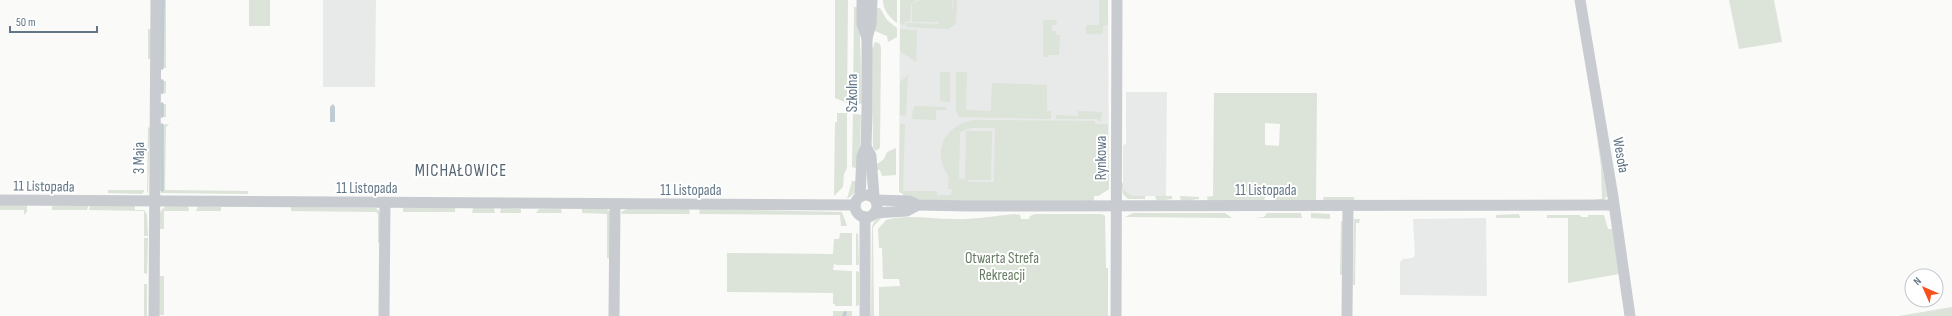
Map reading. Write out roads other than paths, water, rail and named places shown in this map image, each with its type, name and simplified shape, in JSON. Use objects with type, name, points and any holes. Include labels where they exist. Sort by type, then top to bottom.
[{"type":"street","name":"3 Maja","points":[[154,316],[156,0]]},
{"type":"street","name":"Szkolna","points":[[862,0],[862,24],[867,38]]},
{"type":"street","name":"Szkolna","points":[[857,201],[862,156],[866,147],[867,38],[871,24],[872,0]]},
{"type":"street","name":"Rynkowa","points":[[1116,316],[1117,0]]},
{"type":"street","name":"Wesoła","points":[[1580,0],[1630,316]]},
{"type":"street","name":"Szkolna","points":[[866,147],[871,156],[875,199]]},
{"type":"street","points":[[865,316],[870,215],[878,206],[875,199],[867,194],[857,201],[857,213],[870,215]]},
{"type":"street","name":"11 Listopada","points":[[875,199],[909,201],[918,205],[1613,205]]},
{"type":"street","name":"11 Listopada","points":[[0,200],[615,204],[857,201]]},
{"type":"street","points":[[384,316],[385,203]]},
{"type":"street","points":[[614,316],[615,204]]},
{"type":"street","name":"11 Listopada","points":[[870,215],[907,211],[918,205]]},
{"type":"street","points":[[1347,316],[1348,206]]},
{"type":"waterway","points":[[162,68],[163,0]]},
{"type":"waterway","points":[[162,81],[162,92]]},
{"type":"waterway","points":[[162,104],[162,116]]},
{"type":"waterway","points":[[162,125],[162,190]]},
{"type":"district","name":"MICHAŁOWICE","points":[[461,170]]},
{"type":"park label","name":"Otwarta Strefa Rekreacji","points":[[1002,266]]}]
